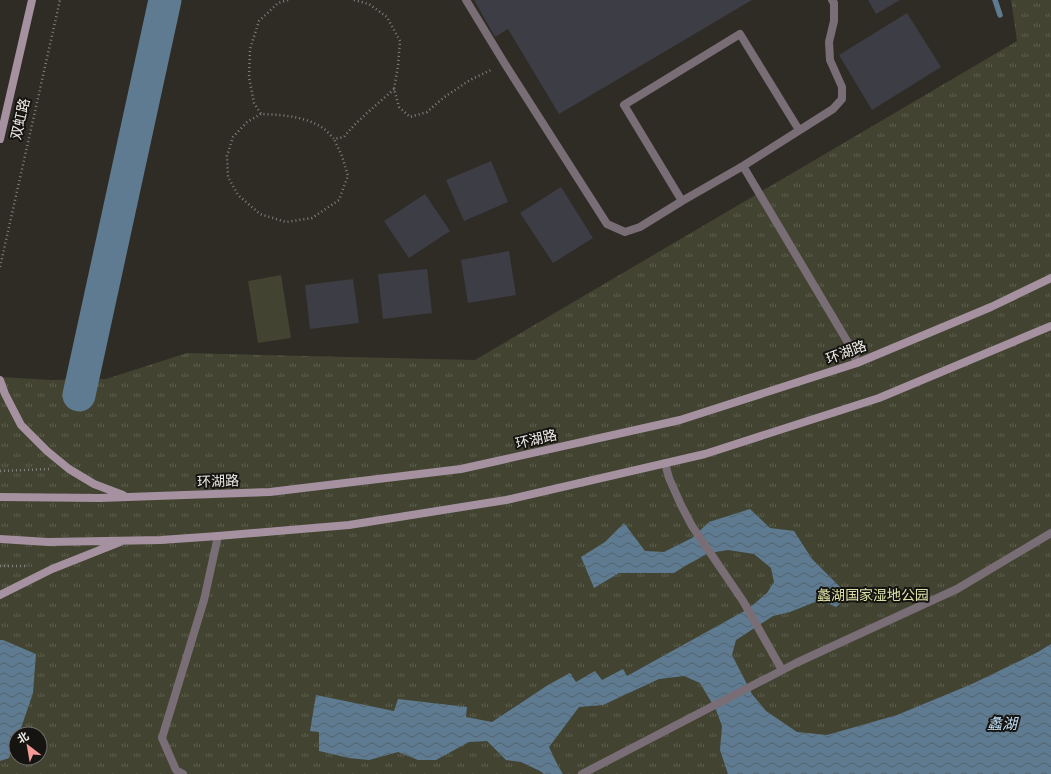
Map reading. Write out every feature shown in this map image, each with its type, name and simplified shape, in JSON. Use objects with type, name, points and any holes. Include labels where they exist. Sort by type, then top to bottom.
[{"type":"main road","name":"双虹路","points":[[0,138],[32,0]]},
{"type":"main road","name":"环湖路","points":[[0,497],[100,498],[270,492],[461,470],[680,420],[857,363],[991,307],[1051,278]]},
{"type":"main road","points":[[0,539],[48,542],[161,540],[218,536],[349,526],[490,503],[705,454],[879,398],[1051,326]]},
{"type":"main road","points":[[0,380],[5,394],[21,425],[46,451],[69,469],[94,484],[127,497]]},
{"type":"main road","points":[[0,595],[52,569],[125,540]]},
{"type":"lane","points":[[466,0],[607,224],[625,232],[640,227],[743,166],[832,109],[842,99],[842,87],[830,60],[829,42],[834,21],[834,3],[832,0]]},
{"type":"lane","points":[[682,201],[624,105],[740,34],[800,130]]},
{"type":"lane","points":[[743,166],[850,346],[857,363]]},
{"type":"lane","points":[[666,463],[669,478],[692,526],[743,600],[782,670]]},
{"type":"lane","points":[[584,773],[782,670],[957,589],[1051,533]]},
{"type":"lane","points":[[182,774],[176,770],[162,738],[204,600],[218,536]]},
{"type":"path","name":"双虹路","points":[[0,267],[60,0]]},
{"type":"path","points":[[261,114],[254,103],[250,77],[250,49],[259,21],[278,3],[288,0]]},
{"type":"path","points":[[354,0],[369,4],[387,16],[400,41],[394,89],[400,107],[410,117],[427,112],[443,98],[470,80],[505,64]]},
{"type":"path","points":[[334,139],[344,138],[352,126],[362,116],[394,89]]},
{"type":"path","points":[[261,114],[301,118],[324,128],[334,139],[342,156],[348,176],[339,200],[312,218],[286,222],[260,214],[238,195],[228,177],[228,156],[233,136],[246,122],[261,114]]},
{"type":"path","points":[[0,471],[69,469]]},
{"type":"green space","name":"蠡湖国家湿地公园","points":[[1011,0],[1051,0],[1051,774],[0,774],[0,377],[51,380],[106,379],[187,353],[475,360],[1017,41]]},
{"type":"green space","points":[[281,275],[291,338],[258,343],[248,281]]},
{"type":"water","name":"蠡湖","points":[[750,509],[770,528],[794,531],[812,559],[849,596],[836,607],[820,600],[790,612],[773,616],[736,640],[732,655],[752,694],[766,711],[797,732],[827,735],[897,715],[972,684],[1038,652],[1051,644],[1051,774],[728,774],[720,750],[722,726],[716,710],[700,683],[684,676],[659,679],[603,705],[579,707],[549,747],[563,774],[544,774],[521,762],[506,760],[487,741],[469,742],[436,760],[418,760],[398,752],[369,760],[349,758],[319,751],[319,732],[310,731],[316,695],[394,711],[398,699],[467,707],[466,717],[492,722],[548,685],[570,673],[576,682],[595,671],[602,680],[623,669],[627,676],[748,609],[767,593],[774,582],[771,568],[754,554],[728,550],[709,553],[674,573],[619,573],[594,588],[581,557],[605,542],[624,523],[645,551],[664,552],[692,538],[709,522]]},
{"type":"water","points":[[0,640],[3,640],[36,654],[33,693],[22,726],[8,726],[8,758],[0,761]]},
{"type":"building","points":[[474,0],[752,0],[559,114],[508,29],[495,37]]},
{"type":"building","points":[[868,0],[900,0],[876,14]]},
{"type":"building","points":[[907,13],[941,67],[872,110],[839,55]]},
{"type":"building","points":[[491,161],[508,202],[464,221],[446,180]]},
{"type":"building","points":[[561,187],[593,238],[553,263],[520,213]]},
{"type":"building","points":[[425,194],[450,231],[409,258],[384,221]]},
{"type":"building","points":[[509,251],[516,295],[468,303],[461,260]]},
{"type":"building","points":[[427,269],[432,313],[383,319],[378,274]]},
{"type":"building","points":[[353,279],[359,323],[310,329],[305,285]]},
{"type":"waterway","points":[[79,395],[165,0]]},
{"type":"waterway","points":[[995,0],[1000,15]]}]
